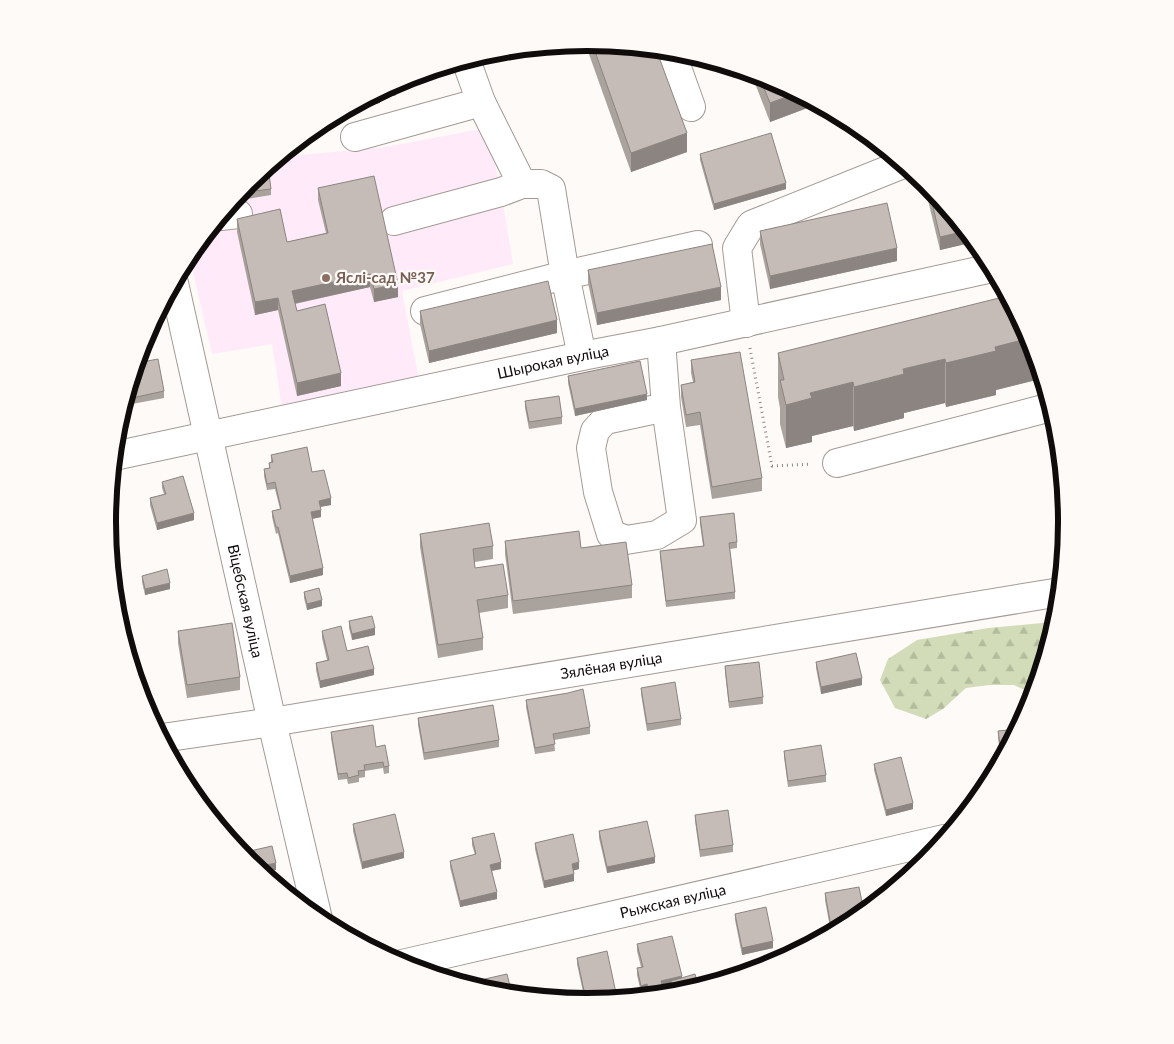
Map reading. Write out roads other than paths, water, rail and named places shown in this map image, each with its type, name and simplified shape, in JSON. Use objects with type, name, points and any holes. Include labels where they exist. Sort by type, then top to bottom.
[{"type":"street","points":[[674,59],[691,107]]},
{"type":"street","points":[[468,66],[481,102],[522,184]]},
{"type":"street","points":[[355,137],[481,102]]},
{"type":"street","points":[[746,323],[737,248],[751,225],[896,167]]},
{"type":"street","points":[[394,221],[501,192],[522,184],[541,184],[551,189],[565,275],[582,356]]},
{"type":"street","points":[[424,311],[565,275],[698,245]]},
{"type":"street","name":"Шырокая вуліца","points":[[121,454],[746,323],[984,270]]},
{"type":"street","name":"Віцебская вуліца","points":[[176,293],[315,906]]},
{"type":"street","points":[[661,341],[666,407],[682,520],[657,535],[626,540],[611,534],[598,492],[592,448],[595,431],[605,420],[666,407]]},
{"type":"street","points":[[837,463],[1044,409]]},
{"type":"street","name":"Зялёная вуліца","points":[[169,737],[272,722],[1052,593]]},
{"type":"street","name":"Рыжская вуліца","points":[[417,961],[932,842]]},
{"type":"place","name":"Яслі-сад №37","points":[[326,278]]}]
